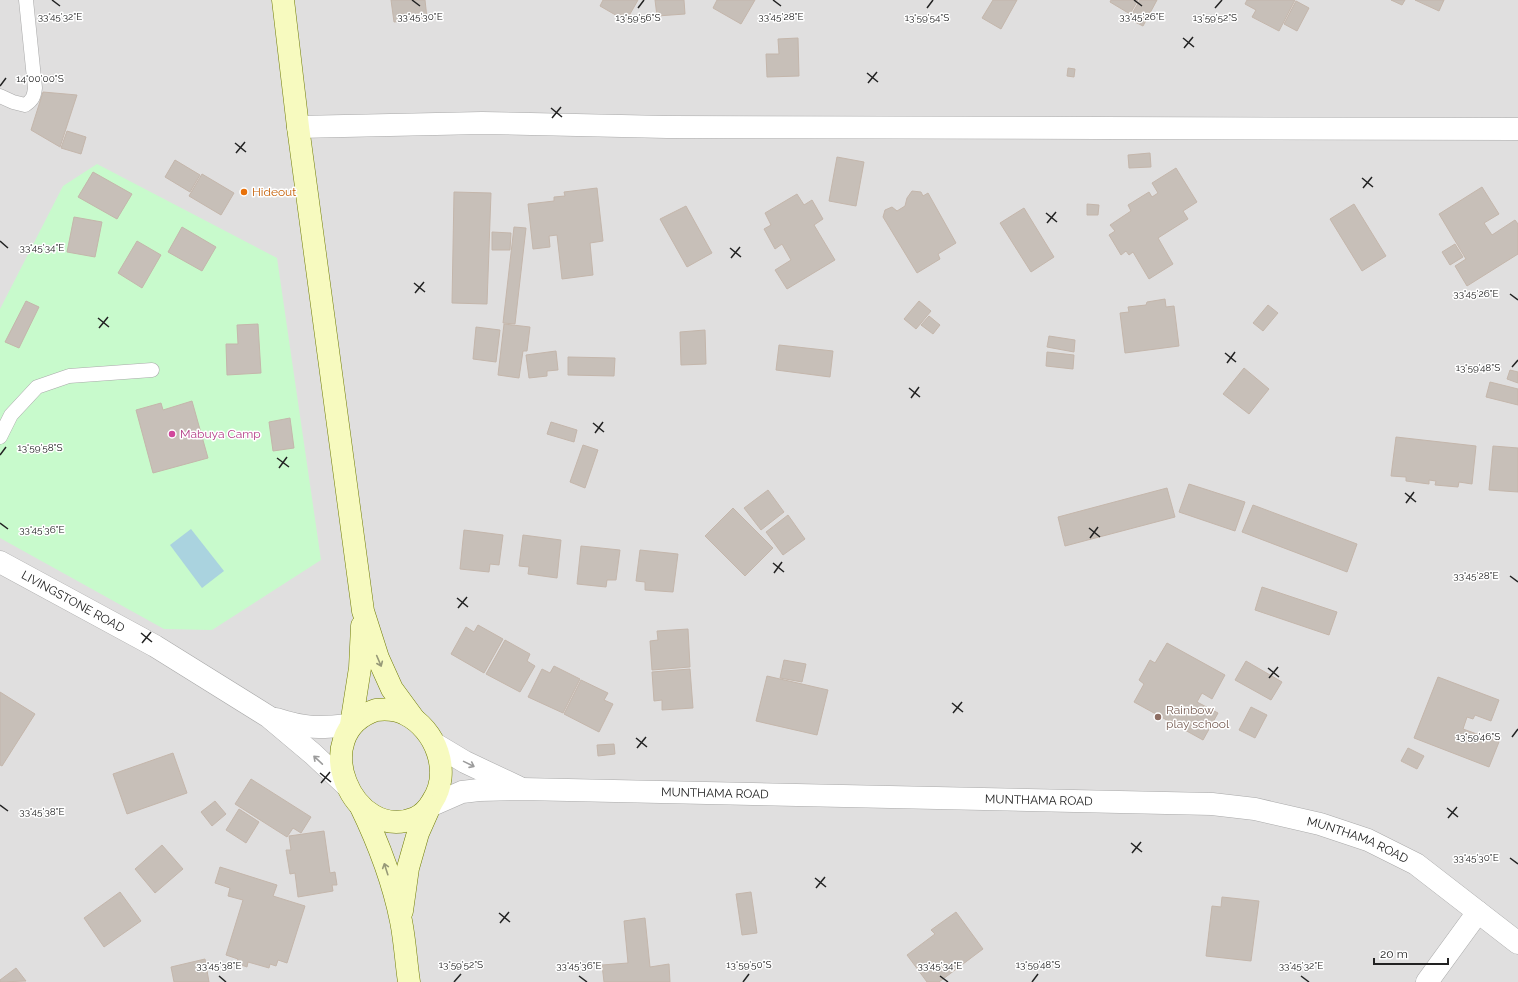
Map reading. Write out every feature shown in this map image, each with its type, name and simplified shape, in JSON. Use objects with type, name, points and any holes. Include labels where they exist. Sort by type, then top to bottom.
[{"type":"main road","points":[[283,0],[298,127],[363,611],[360,668],[351,725],[346,734],[341,754],[341,765],[347,786],[360,805],[377,841],[388,874],[401,920],[409,982]]},
{"type":"main road","points":[[363,611],[381,664],[392,689],[414,719]]},
{"type":"main road","points":[[351,725],[367,713],[376,710],[395,710],[414,719],[422,726],[435,744],[439,755],[441,777],[436,797],[424,813],[416,818],[397,822],[377,817],[360,805]]},
{"type":"main road","points":[[401,920],[408,868],[418,833],[430,806]]},
{"type":"street","points":[[298,127],[482,123],[667,128],[1518,129]]},
{"type":"street","name":"LIVINGSTONE ROAD","points":[[0,562],[155,646],[269,717],[347,786]]},
{"type":"street","name":"LIVINGSTONE ROAD","points":[[269,717],[296,726],[318,728],[351,725]]},
{"type":"street","name":"MUNTHAMA ROAD","points":[[435,744],[465,762],[522,789]]},
{"type":"street","name":"MUNTHAMA ROAD","points":[[430,806],[462,792],[522,789],[1196,803],[1234,806],[1255,809],[1320,824],[1368,840],[1416,864],[1518,943]]},
{"type":"street","points":[[1427,982],[1478,912]]},
{"type":"lane","points":[[0,96],[13,102],[25,105],[34,97],[35,88],[26,0]]},
{"type":"lane","points":[[0,437],[11,415],[37,387],[69,376],[152,370]]},
{"type":"shaded area","points":[[0,0],[1518,0],[1518,982],[0,982]]},
{"type":"green space","points":[[97,164],[277,258],[321,560],[212,630],[164,629],[0,538],[0,309],[63,186]]},
{"type":"water","points":[[191,529],[224,571],[202,588],[170,545]]},
{"type":"building","points":[[391,0],[425,0],[427,18],[394,22]]},
{"type":"building","points":[[603,0],[638,0],[626,21],[600,6]]},
{"type":"building","points":[[655,0],[684,0],[685,14],[657,16]]},
{"type":"building","points":[[717,0],[755,0],[741,24],[713,8]]},
{"type":"building","points":[[993,0],[1017,0],[1001,29],[982,18]]},
{"type":"building","points":[[1111,0],[1138,0],[1130,14],[1110,2]]},
{"type":"building","points":[[1140,0],[1157,0],[1143,26],[1129,19]]},
{"type":"building","points":[[1247,0],[1295,0],[1279,31],[1252,17],[1256,10],[1245,4]]},
{"type":"building","points":[[1391,0],[1405,0],[1402,5]]},
{"type":"building","points":[[1415,0],[1444,0],[1439,11]]},
{"type":"building","points":[[1296,1],[1309,8],[1297,31],[1284,24]]},
{"type":"building","points":[[798,38],[799,76],[767,77],[766,54],[779,54],[778,39]]},
{"type":"building","points":[[1068,68],[1075,69],[1074,77],[1067,76]]},
{"type":"building","points":[[43,92],[77,95],[60,147],[31,130]]},
{"type":"building","points":[[67,131],[86,137],[81,154],[61,148]]},
{"type":"building","points":[[1150,153],[1151,167],[1129,168],[1128,155]]},
{"type":"building","points":[[837,157],[864,162],[856,206],[829,201]]},
{"type":"building","points":[[175,160],[200,175],[190,192],[165,177]]},
{"type":"building","points":[[1176,168],[1197,202],[1183,211],[1188,219],[1158,238],[1173,264],[1149,279],[1133,252],[1129,255],[1126,251],[1121,255],[1109,235],[1115,231],[1110,225],[1131,211],[1128,205],[1149,192],[1152,197],[1158,193],[1152,183]]},
{"type":"building","points":[[93,172],[132,194],[117,219],[78,197]]},
{"type":"building","points":[[202,174],[234,193],[221,215],[189,196]]},
{"type":"building","points":[[1482,187],[1499,214],[1484,223],[1492,235],[1515,220],[1518,224],[1518,254],[1467,286],[1455,266],[1466,259],[1439,214]]},
{"type":"building","points":[[597,188],[603,241],[590,243],[593,275],[562,279],[557,235],[549,236],[550,247],[533,249],[528,204],[554,201],[554,197],[565,196],[564,192]]},
{"type":"building","points":[[912,191],[921,192],[923,196],[928,193],[956,243],[938,254],[940,259],[917,273],[883,217],[885,210],[892,207],[897,211],[905,206],[907,198]]},
{"type":"building","points":[[454,192],[491,193],[487,304],[452,303]]},
{"type":"building","points":[[797,194],[804,205],[812,200],[823,219],[814,225],[835,260],[787,289],[775,270],[791,260],[782,244],[775,249],[764,229],[771,225],[765,213]]},
{"type":"building","points":[[1087,204],[1099,205],[1098,215],[1087,215]]},
{"type":"building","points":[[1354,204],[1386,256],[1362,271],[1330,219]]},
{"type":"building","points":[[686,206],[712,253],[687,267],[660,219]]},
{"type":"building","points":[[1024,208],[1054,257],[1031,272],[1000,223]]},
{"type":"building","points":[[74,217],[102,222],[95,257],[67,252]]},
{"type":"building","points":[[182,227],[216,247],[202,271],[168,252]]},
{"type":"building","points":[[514,227],[526,228],[515,324],[503,323]]},
{"type":"building","points":[[492,232],[511,233],[510,250],[492,250]]},
{"type":"building","points":[[137,241],[161,255],[142,288],[118,273]]},
{"type":"building","points":[[1455,244],[1463,257],[1450,265],[1442,252]]},
{"type":"building","points":[[1165,299],[1166,307],[1174,306],[1179,346],[1125,353],[1120,313],[1129,312],[1128,307],[1146,305],[1147,302]]},
{"type":"building","points":[[26,301],[39,307],[19,348],[5,342]]},
{"type":"building","points":[[919,301],[931,311],[916,329],[904,319]]},
{"type":"building","points":[[1268,305],[1278,313],[1263,331],[1253,323]]},
{"type":"building","points":[[929,316],[940,325],[933,334],[921,325]]},
{"type":"building","points":[[258,324],[261,373],[227,375],[226,344],[238,344],[237,325]]},
{"type":"building","points":[[504,324],[530,327],[527,351],[523,351],[519,378],[498,375]]},
{"type":"building","points":[[476,327],[500,330],[496,362],[473,359]]},
{"type":"building","points":[[705,330],[706,364],[681,365],[680,332]]},
{"type":"building","points":[[1049,336],[1075,340],[1074,352],[1047,347]]},
{"type":"building","points":[[779,345],[833,351],[830,377],[776,370]]},
{"type":"building","points":[[556,351],[558,370],[547,371],[547,376],[529,378],[526,355]]},
{"type":"building","points":[[1047,352],[1074,355],[1073,369],[1046,366]]},
{"type":"building","points":[[568,357],[615,358],[614,376],[568,375]]},
{"type":"building","points":[[1244,368],[1269,389],[1249,414],[1223,394]]},
{"type":"building","points":[[1510,370],[1518,372],[1518,383],[1507,379]]},
{"type":"building","points":[[1490,382],[1518,389],[1518,405],[1486,397]]},
{"type":"building","name":"Mabuya Camp","points":[[192,401],[208,458],[153,473],[136,410],[161,403],[163,410]]},
{"type":"building","points":[[290,418],[294,448],[273,451],[269,422]]},
{"type":"building","points":[[551,422],[577,430],[574,442],[547,434]]},
{"type":"building","points":[[1396,437],[1476,446],[1472,484],[1459,482],[1458,487],[1435,485],[1436,481],[1429,480],[1429,484],[1406,481],[1406,477],[1391,476]]},
{"type":"building","points":[[583,445],[598,450],[585,488],[570,482]]},
{"type":"building","points":[[1493,446],[1518,448],[1518,492],[1489,490]]},
{"type":"building","points":[[1189,484],[1245,502],[1235,531],[1179,512]]},
{"type":"building","points":[[1167,488],[1175,517],[1065,546],[1058,517]]},
{"type":"building","points":[[768,490],[784,512],[761,530],[744,508]]},
{"type":"building","points":[[1253,505],[1357,544],[1347,572],[1242,532]]},
{"type":"building","points":[[733,508],[773,548],[745,576],[705,536]]},
{"type":"building","points":[[788,515],[805,539],[783,555],[766,532]]},
{"type":"building","points":[[464,530],[503,535],[499,565],[490,564],[489,572],[460,569]]},
{"type":"building","points":[[523,535],[561,540],[557,578],[528,574],[529,567],[519,566]]},
{"type":"building","points":[[581,546],[620,550],[616,580],[607,580],[606,587],[577,584]]},
{"type":"building","points":[[640,550],[678,554],[673,592],[645,590],[645,582],[636,581]]},
{"type":"building","points":[[1262,587],[1337,612],[1329,635],[1255,610]]},
{"type":"building","points":[[478,625],[503,639],[484,673],[451,654],[466,627],[474,632]]},
{"type":"building","points":[[688,629],[690,667],[652,670],[650,641],[658,640],[657,631]]},
{"type":"building","points":[[505,640],[530,654],[527,661],[535,666],[520,692],[486,674]]},
{"type":"building","points":[[1167,643],[1225,675],[1212,699],[1202,693],[1197,702],[1218,713],[1203,740],[1134,702],[1144,684],[1139,680],[1150,660],[1155,663]]},
{"type":"building","points":[[784,660],[806,664],[802,682],[780,678]]},
{"type":"building","points":[[1246,661],[1282,682],[1271,700],[1235,680]]},
{"type":"building","points":[[554,666],[580,679],[563,713],[528,697],[542,669],[550,673]]},
{"type":"building","points":[[690,669],[693,708],[662,710],[662,700],[654,701],[652,672]]},
{"type":"building","points":[[767,676],[828,690],[817,735],[756,721]]},
{"type":"building","points":[[1438,677],[1499,700],[1491,721],[1475,715],[1473,719],[1467,717],[1463,729],[1499,742],[1489,767],[1414,738]]},
{"type":"building","points":[[581,680],[608,693],[604,700],[613,704],[599,732],[564,714]]},
{"type":"building","points":[[0,692],[35,714],[2,766],[0,765]]},
{"type":"building","points":[[1251,707],[1267,715],[1255,738],[1239,730]]},
{"type":"building","points":[[614,744],[615,754],[598,756],[597,745]]},
{"type":"building","points":[[1408,748],[1424,756],[1417,769],[1401,761]]},
{"type":"building","points":[[173,753],[187,793],[127,814],[113,774]]},
{"type":"building","points":[[251,779],[311,817],[301,833],[293,828],[287,837],[235,804]]},
{"type":"building","points":[[215,801],[226,814],[212,826],[201,812]]},
{"type":"building","points":[[239,809],[259,822],[246,843],[226,830]]},
{"type":"building","points":[[324,831],[330,873],[335,872],[337,885],[332,885],[333,891],[298,897],[295,873],[290,874],[286,850],[291,850],[289,836]]},
{"type":"building","points":[[162,845],[183,869],[155,893],[135,869]]},
{"type":"building","points":[[220,867],[277,885],[273,896],[305,906],[287,963],[278,960],[276,966],[270,964],[269,968],[248,962],[247,967],[236,963],[238,959],[226,955],[243,900],[228,896],[230,888],[215,883]]},
{"type":"building","points":[[120,892],[141,921],[104,947],[84,918]]},
{"type":"building","points":[[751,892],[757,933],[742,935],[736,894]]},
{"type":"building","points":[[1222,897],[1259,901],[1251,961],[1206,956],[1212,906],[1221,907]]},
{"type":"building","points":[[956,912],[983,949],[939,982],[927,982],[907,955],[935,934],[931,930]]},
{"type":"building","points":[[645,918],[650,967],[669,964],[670,982],[604,982],[602,965],[628,963],[624,921]]},
{"type":"building","points":[[205,959],[209,982],[174,982],[171,967]]},
{"type":"building","points":[[16,968],[26,981],[0,982],[0,980]]},
{"type":"place","name":"Hideout","points":[[244,192]]},
{"type":"place","name":"Mabuya Camp","points":[[172,434]]},
{"type":"place","name":"Rainbow play school","points":[[1158,717]]}]
